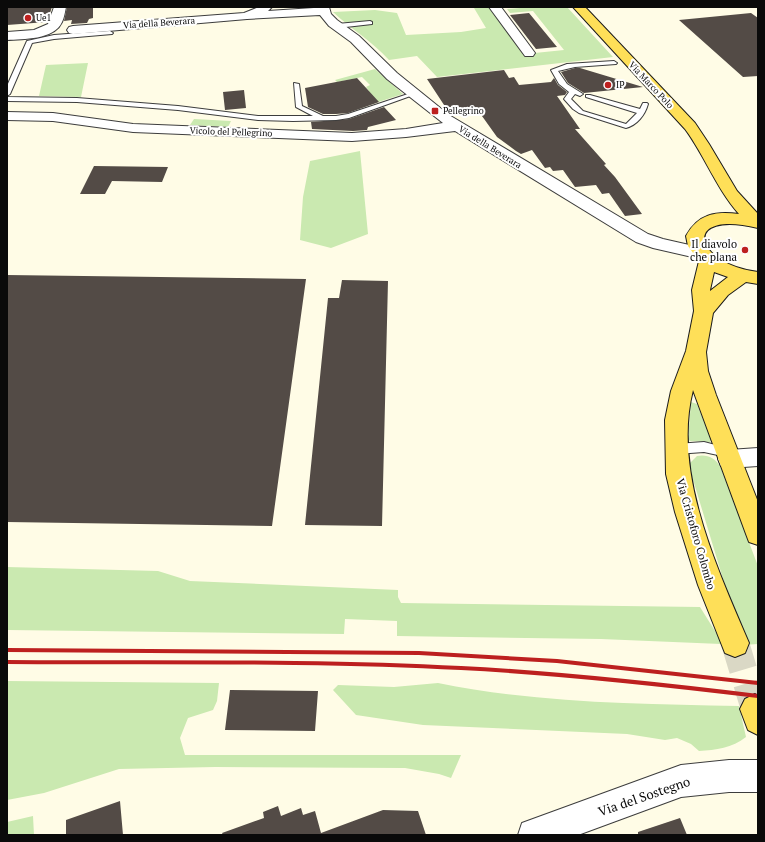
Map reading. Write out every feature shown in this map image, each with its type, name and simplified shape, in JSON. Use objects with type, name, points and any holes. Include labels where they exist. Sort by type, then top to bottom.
[{"type":"main road","name":"Via Marco Polo","points":[[579,7],[691,128],[708,151],[715,168],[738,204],[758,223]]},
{"type":"main road","name":"Via Marco Polo","points":[[715,168],[717,209]]},
{"type":"main road","points":[[750,277],[725,270],[704,256],[696,245],[696,233],[717,209],[736,218],[758,223]]},
{"type":"main road","name":"Via Cristoforo Colombo","points":[[704,256],[702,290],[704,311],[696,351],[682,391],[675,427],[678,474],[687,512],[710,586],[735,643]]},
{"type":"main road","name":"Via Cristoforo Colombo","points":[[704,311],[721,291],[750,277]]},
{"type":"main road","name":"Via Cristoforo Colombo","points":[[696,351],[700,381],[758,534]]},
{"type":"street","points":[[7,36],[35,33],[49,29],[56,23],[60,7]]},
{"type":"street","name":"Via della Beverara","points":[[245,16],[260,11],[266,7]]},
{"type":"street","points":[[495,7],[529,53]]},
{"type":"street","name":"Via della Beverara","points":[[73,30],[323,9],[329,19],[359,42],[392,76],[413,94],[456,126],[648,241],[704,256]]},
{"type":"street","name":"Vicolo del Pellegrino","points":[[7,116],[53,117],[133,128],[346,137],[379,136],[456,126]]},
{"type":"street","name":"Via della Beverara","points":[[634,233],[669,238],[696,233]]},
{"type":"street","points":[[728,456],[758,457]]},
{"type":"street","name":"Via del Sostegno","points":[[534,835],[682,781],[729,776],[758,776]]},
{"type":"lane","points":[[337,26],[370,23]]},
{"type":"lane","points":[[7,94],[29,42],[54,37],[110,33]]},
{"type":"lane","points":[[614,63],[561,66],[554,70],[556,76],[568,90],[577,93],[567,99],[577,110],[584,113],[626,126],[630,125],[642,112],[645,104]]},
{"type":"lane","points":[[296,84],[299,107],[327,119]]},
{"type":"lane","points":[[7,99],[77,100],[178,108],[269,119],[327,119],[349,116],[413,94]]},
{"type":"lane","points":[[588,96],[642,112]]},
{"type":"lane","points":[[676,449],[704,447],[728,456]]},
{"type":"green space","points":[[470,7],[492,7],[525,54],[564,50],[533,11],[510,13],[507,9],[567,7],[613,57],[437,77],[417,56],[389,60],[376,47],[333,12],[375,10],[397,13],[406,35],[461,32],[486,28],[474,8]]},
{"type":"green space","points":[[88,63],[81,97],[39,96],[46,65]]},
{"type":"green space","points":[[375,69],[403,94],[363,107],[354,94],[369,91],[366,87],[370,85],[362,77],[337,82],[335,80]]},
{"type":"green space","points":[[194,119],[231,121],[228,127],[190,125]]},
{"type":"green space","points":[[360,151],[368,234],[331,248],[300,240],[303,197],[310,161]]},
{"type":"green space","points":[[691,402],[697,404],[711,440],[710,442],[690,441],[688,439]]},
{"type":"green space","points":[[697,456],[710,457],[720,466],[758,566],[758,644],[743,645],[691,473],[690,463]]},
{"type":"green space","points":[[7,567],[158,571],[190,581],[398,590],[398,597],[401,603],[700,607],[720,639],[721,644],[601,639],[397,636],[397,621],[345,619],[344,634],[7,630]]},
{"type":"green space","points":[[7,681],[219,683],[217,701],[213,710],[188,718],[180,738],[185,755],[461,755],[451,778],[439,774],[405,768],[215,767],[119,769],[44,793],[7,800]]},
{"type":"green space","points":[[438,683],[475,690],[550,699],[739,706],[746,737],[735,744],[724,748],[699,751],[691,744],[677,738],[665,740],[627,734],[423,725],[356,715],[333,690],[338,685],[394,687]]},
{"type":"green space","points":[[33,816],[34,835],[7,835],[7,822]]},
{"type":"building","name":"Ue1","points":[[7,7],[52,7],[47,22],[7,25]]},
{"type":"building","points":[[67,7],[93,7],[93,18],[89,19],[87,23],[71,24],[72,20],[64,21]]},
{"type":"building","points":[[529,13],[557,47],[536,49],[510,15]]},
{"type":"building","points":[[751,13],[758,18],[758,76],[743,77],[679,20]]},
{"type":"building","points":[[580,68],[643,87],[584,93],[568,83],[561,72]]},
{"type":"building","points":[[504,70],[509,78],[514,77],[519,85],[551,82],[554,78],[558,85],[567,92],[565,95],[557,96],[580,129],[575,129],[606,164],[604,165],[615,177],[642,214],[625,216],[609,193],[602,194],[596,185],[575,187],[563,170],[553,171],[550,167],[545,168],[532,150],[521,154],[516,151],[497,137],[477,109],[453,111],[446,108],[427,79]]},
{"type":"building","points":[[357,78],[379,102],[348,113],[336,114],[323,114],[308,107],[305,88]]},
{"type":"building","points":[[244,90],[246,108],[225,110],[223,92]]},
{"type":"building","points":[[384,107],[396,120],[368,127],[367,130],[353,131],[312,129],[311,122],[349,119]]},
{"type":"building","points":[[94,166],[168,167],[162,182],[112,181],[105,194],[80,194]]},
{"type":"building","points":[[7,275],[306,279],[272,526],[7,522]]},
{"type":"building","points":[[342,280],[388,281],[382,526],[305,525],[328,298],[339,298]]},
{"type":"building","points":[[230,690],[318,691],[315,731],[225,730]]},
{"type":"building","points":[[120,801],[123,835],[66,835],[66,820]]},
{"type":"building","points":[[278,806],[281,816],[301,808],[303,815],[315,811],[321,833],[383,810],[418,811],[426,835],[223,835],[222,833],[264,818],[263,812]]},
{"type":"building","points":[[680,818],[687,835],[638,835],[638,832]]},
{"type":"tunnel","points":[[735,643],[755,709]]},
{"type":"railway","points":[[7,650],[419,653],[557,661],[758,683]]},
{"type":"railway","points":[[7,662],[234,662],[404,665],[610,679],[758,696]]},
{"type":"place","name":"Ue1","points":[[28,18]]},
{"type":"place","name":"IP","points":[[608,85]]},
{"type":"place","name":"Pellegrino","points":[[435,111]]},
{"type":"place","name":"Il diavolo che plana","points":[[745,250]]}]
